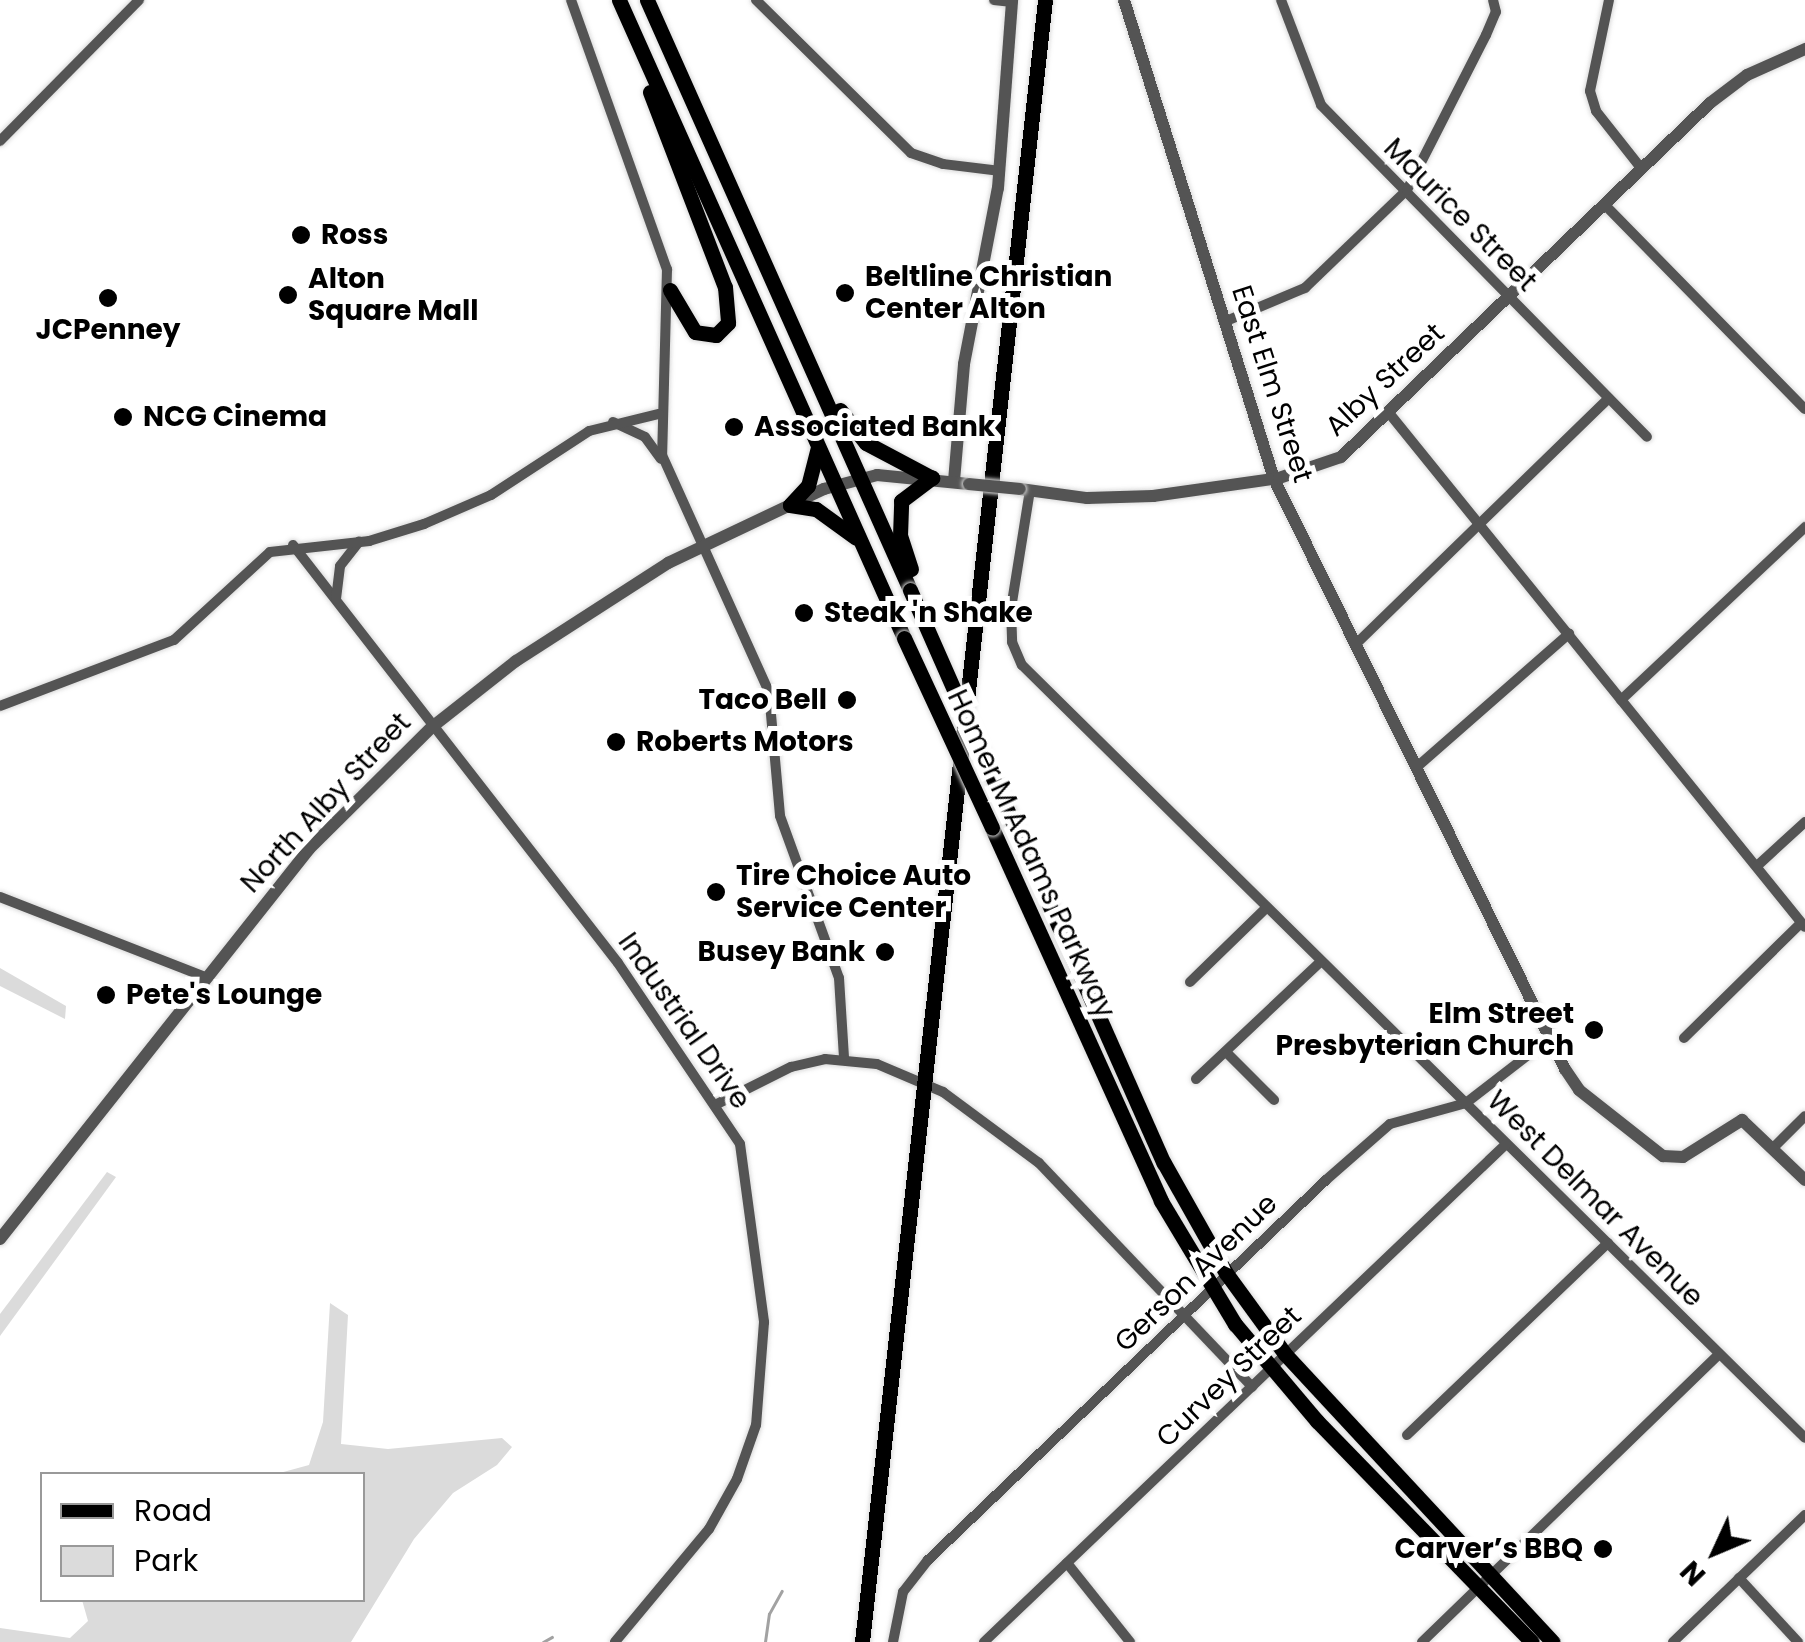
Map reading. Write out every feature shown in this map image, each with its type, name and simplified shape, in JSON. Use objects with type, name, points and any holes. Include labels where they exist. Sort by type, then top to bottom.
[{"type":"main road","points":[[616,0],[725,287],[728,323],[716,335],[696,332],[670,290]]},
{"type":"main road","name":"Homer M Adams Parkway","points":[[616,0],[1161,1201],[1211,1287],[1270,1368],[1532,1642]]},
{"type":"main road","name":"Homer M Adams Parkway","points":[[647,0],[864,478],[1156,1146],[1226,1273],[1286,1354],[1554,1642]]},
{"type":"main road","points":[[862,1642],[1046,0]]},
{"type":"main road","points":[[822,384],[866,442],[932,478],[901,501],[898,516],[928,631]]},
{"type":"main road","points":[[818,443],[817,466],[790,505],[816,508],[842,523],[864,547]]},
{"type":"street","points":[[0,141],[139,0]]},
{"type":"street","points":[[571,0],[670,290],[659,414],[666,467]]},
{"type":"street","points":[[756,0],[912,152],[943,164],[1000,171]]},
{"type":"street","points":[[962,483],[957,410],[1000,171],[1012,1],[994,0]]},
{"type":"street","name":"East Elm Street","points":[[1124,0],[1274,478],[1579,1090],[1664,1156],[1683,1158],[1737,1120],[1773,1148]]},
{"type":"street","name":"Maurice Street","points":[[1282,0],[1314,94],[1647,437]]},
{"type":"street","points":[[1224,322],[1305,288],[1407,190],[1486,35],[1496,12],[1492,0]]},
{"type":"street","points":[[1608,0],[1590,90],[1596,111],[1641,168]]},
{"type":"street","name":"Alby Street","points":[[836,484],[864,478],[932,478],[1120,498],[1274,478],[1341,456],[1730,86],[1805,49]]},
{"type":"street","points":[[1604,204],[1805,408]]},
{"type":"street","points":[[1357,643],[1609,398]]},
{"type":"street","points":[[1389,413],[1803,925],[1684,1038]]},
{"type":"street","points":[[0,706],[174,640],[261,558],[293,544],[359,542],[478,501],[612,421],[659,414]]},
{"type":"street","points":[[612,421],[645,438],[666,467],[769,692],[780,816],[840,978],[844,1058]]},
{"type":"street","name":"North Alby Street","points":[[0,1239],[309,850],[432,727],[559,630],[704,547],[836,484]]},
{"type":"street","name":"West Delmar Avenue","points":[[1025,490],[1011,609],[1012,642],[1022,665],[1805,1438]]},
{"type":"street","points":[[1621,700],[1805,528]]},
{"type":"street","points":[[336,600],[340,566],[359,542]]},
{"type":"street","name":"Industrial Drive","points":[[293,544],[618,964],[717,1104],[740,1144],[764,1322],[760,1404],[742,1466],[712,1524],[615,1642]]},
{"type":"street","points":[[1418,766],[1569,634]]},
{"type":"street","points":[[1757,866],[1805,822]]},
{"type":"street","points":[[0,896],[205,978]]},
{"type":"street","points":[[1190,982],[1267,906]]},
{"type":"street","points":[[1196,1080],[1321,960]]},
{"type":"street","name":"Gerson Avenue","points":[[893,1642],[906,1588],[1226,1273],[1390,1124],[1466,1103],[1550,1038]]},
{"type":"street","points":[[1226,1052],[1274,1100]]},
{"type":"street","points":[[717,1104],[791,1067],[844,1058],[925,1084],[1007,1134],[1186,1314],[1252,1387]]},
{"type":"street","points":[[1805,1116],[1773,1148],[1805,1180]]},
{"type":"street","name":"Curvey Street","points":[[984,1642],[1506,1144]]},
{"type":"street","points":[[1406,1435],[1608,1244]]},
{"type":"street","points":[[1422,1642],[1720,1354]]},
{"type":"street","points":[[1673,1642],[1805,1515]]},
{"type":"street","points":[[1067,1562],[1130,1642]]},
{"type":"street","points":[[1739,1578],[1798,1642]]},
{"type":"green space","points":[[0,968],[66,1006],[65,1019],[0,986]]},
{"type":"green space","points":[[107,1172],[116,1177],[0,1336],[0,1314]]},
{"type":"green space","points":[[330,1303],[348,1315],[341,1444],[388,1449],[502,1438],[512,1447],[497,1465],[453,1493],[414,1539],[351,1642],[0,1642],[0,1628],[70,1638],[88,1621],[83,1602],[365,1602],[365,1472],[283,1472],[309,1465],[323,1422]]},
{"type":"waterway","points":[[765,1642],[769,1614],[782,1591]]},
{"type":"waterway","points":[[543,1642],[552,1637]]},
{"type":"place","name":"Ross","points":[[301,235]]},
{"type":"place","name":"Beltline Christian Center Alton","points":[[845,293]]},
{"type":"place","name":"Alton Square Mall","points":[[288,295]]},
{"type":"place","name":"JCPenney","points":[[108,298]]},
{"type":"place","name":"NCG Cinema","points":[[123,417]]},
{"type":"place","name":"Associated Bank","points":[[734,427]]},
{"type":"place","name":"Steak 'n Shake","points":[[804,613]]},
{"type":"place","name":"Taco Bell","points":[[847,700]]},
{"type":"place","name":"Roberts Motors","points":[[616,742]]},
{"type":"place","name":"Tire Choice Auto Service Center","points":[[716,892]]},
{"type":"place","name":"Busey Bank","points":[[885,952]]},
{"type":"place","name":"Pete's Lounge","points":[[106,995]]},
{"type":"place","name":"Elm Street Presbyterian Church","points":[[1594,1030]]},
{"type":"place","name":"Carver’s BBQ","points":[[1603,1549]]}]
